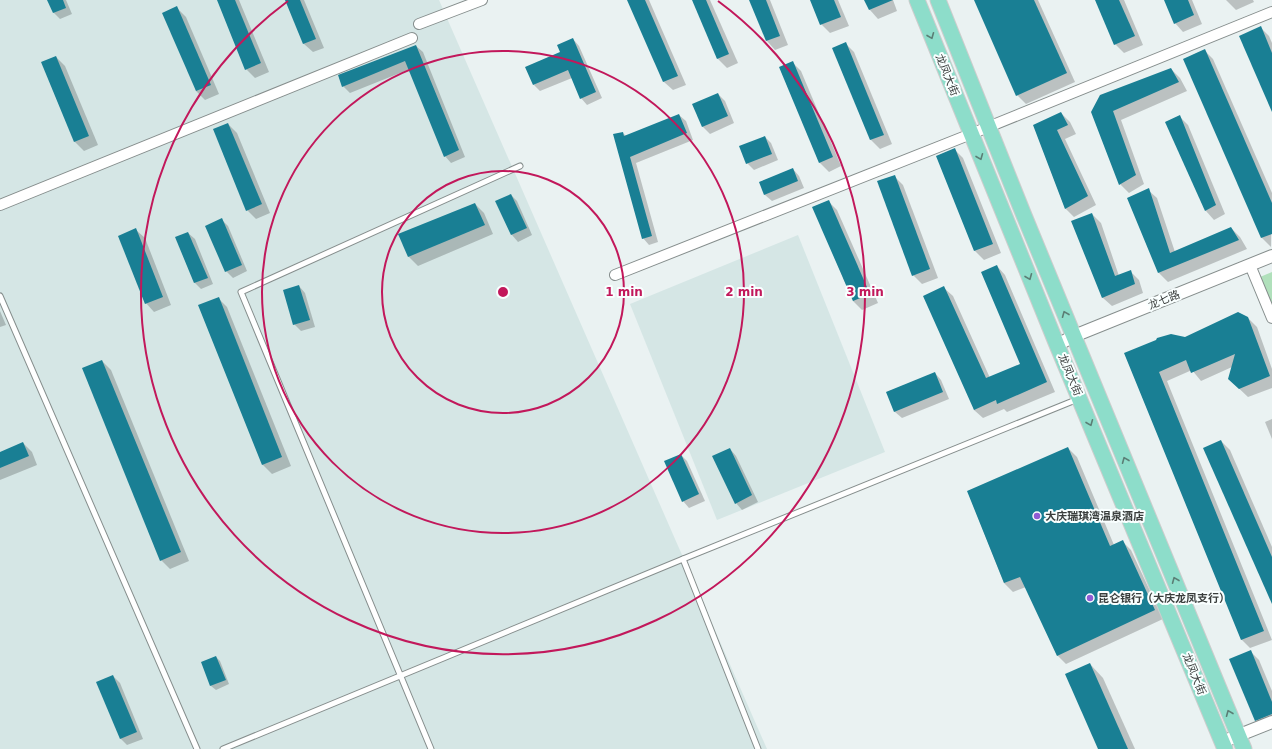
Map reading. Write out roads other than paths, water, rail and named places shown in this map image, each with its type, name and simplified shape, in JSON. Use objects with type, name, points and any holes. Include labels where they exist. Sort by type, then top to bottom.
[{"type":"main road","name":"龙凤大街","points":[[917,0],[1057,345],[1223,746]]},
{"type":"main road","name":"龙凤大街","points":[[938,0],[1074,336],[1242,742]]},
{"type":"street","points":[[419,24],[482,0]]},
{"type":"street","points":[[615,275],[989,127],[1272,12]]},
{"type":"street","points":[[0,205],[412,38]]},
{"type":"street","name":"龙七路","points":[[1057,345],[1074,336],[1272,256]]},
{"type":"street","points":[[1250,265],[1272,318]]},
{"type":"street","points":[[1223,746],[1242,742],[1272,722]]},
{"type":"lane","points":[[431,749],[402,676],[241,292],[520,166]]},
{"type":"lane","points":[[0,296],[197,749]]},
{"type":"lane","points":[[223,749],[682,559],[1079,398]]},
{"type":"lane","points":[[682,559],[758,749]]},
{"type":"place","name":"大庆瑞琪湾温泉酒店","points":[[1037,516]]},
{"type":"place","name":"昆仑银行（大庆龙凤支行）","points":[[1090,598]]}]
